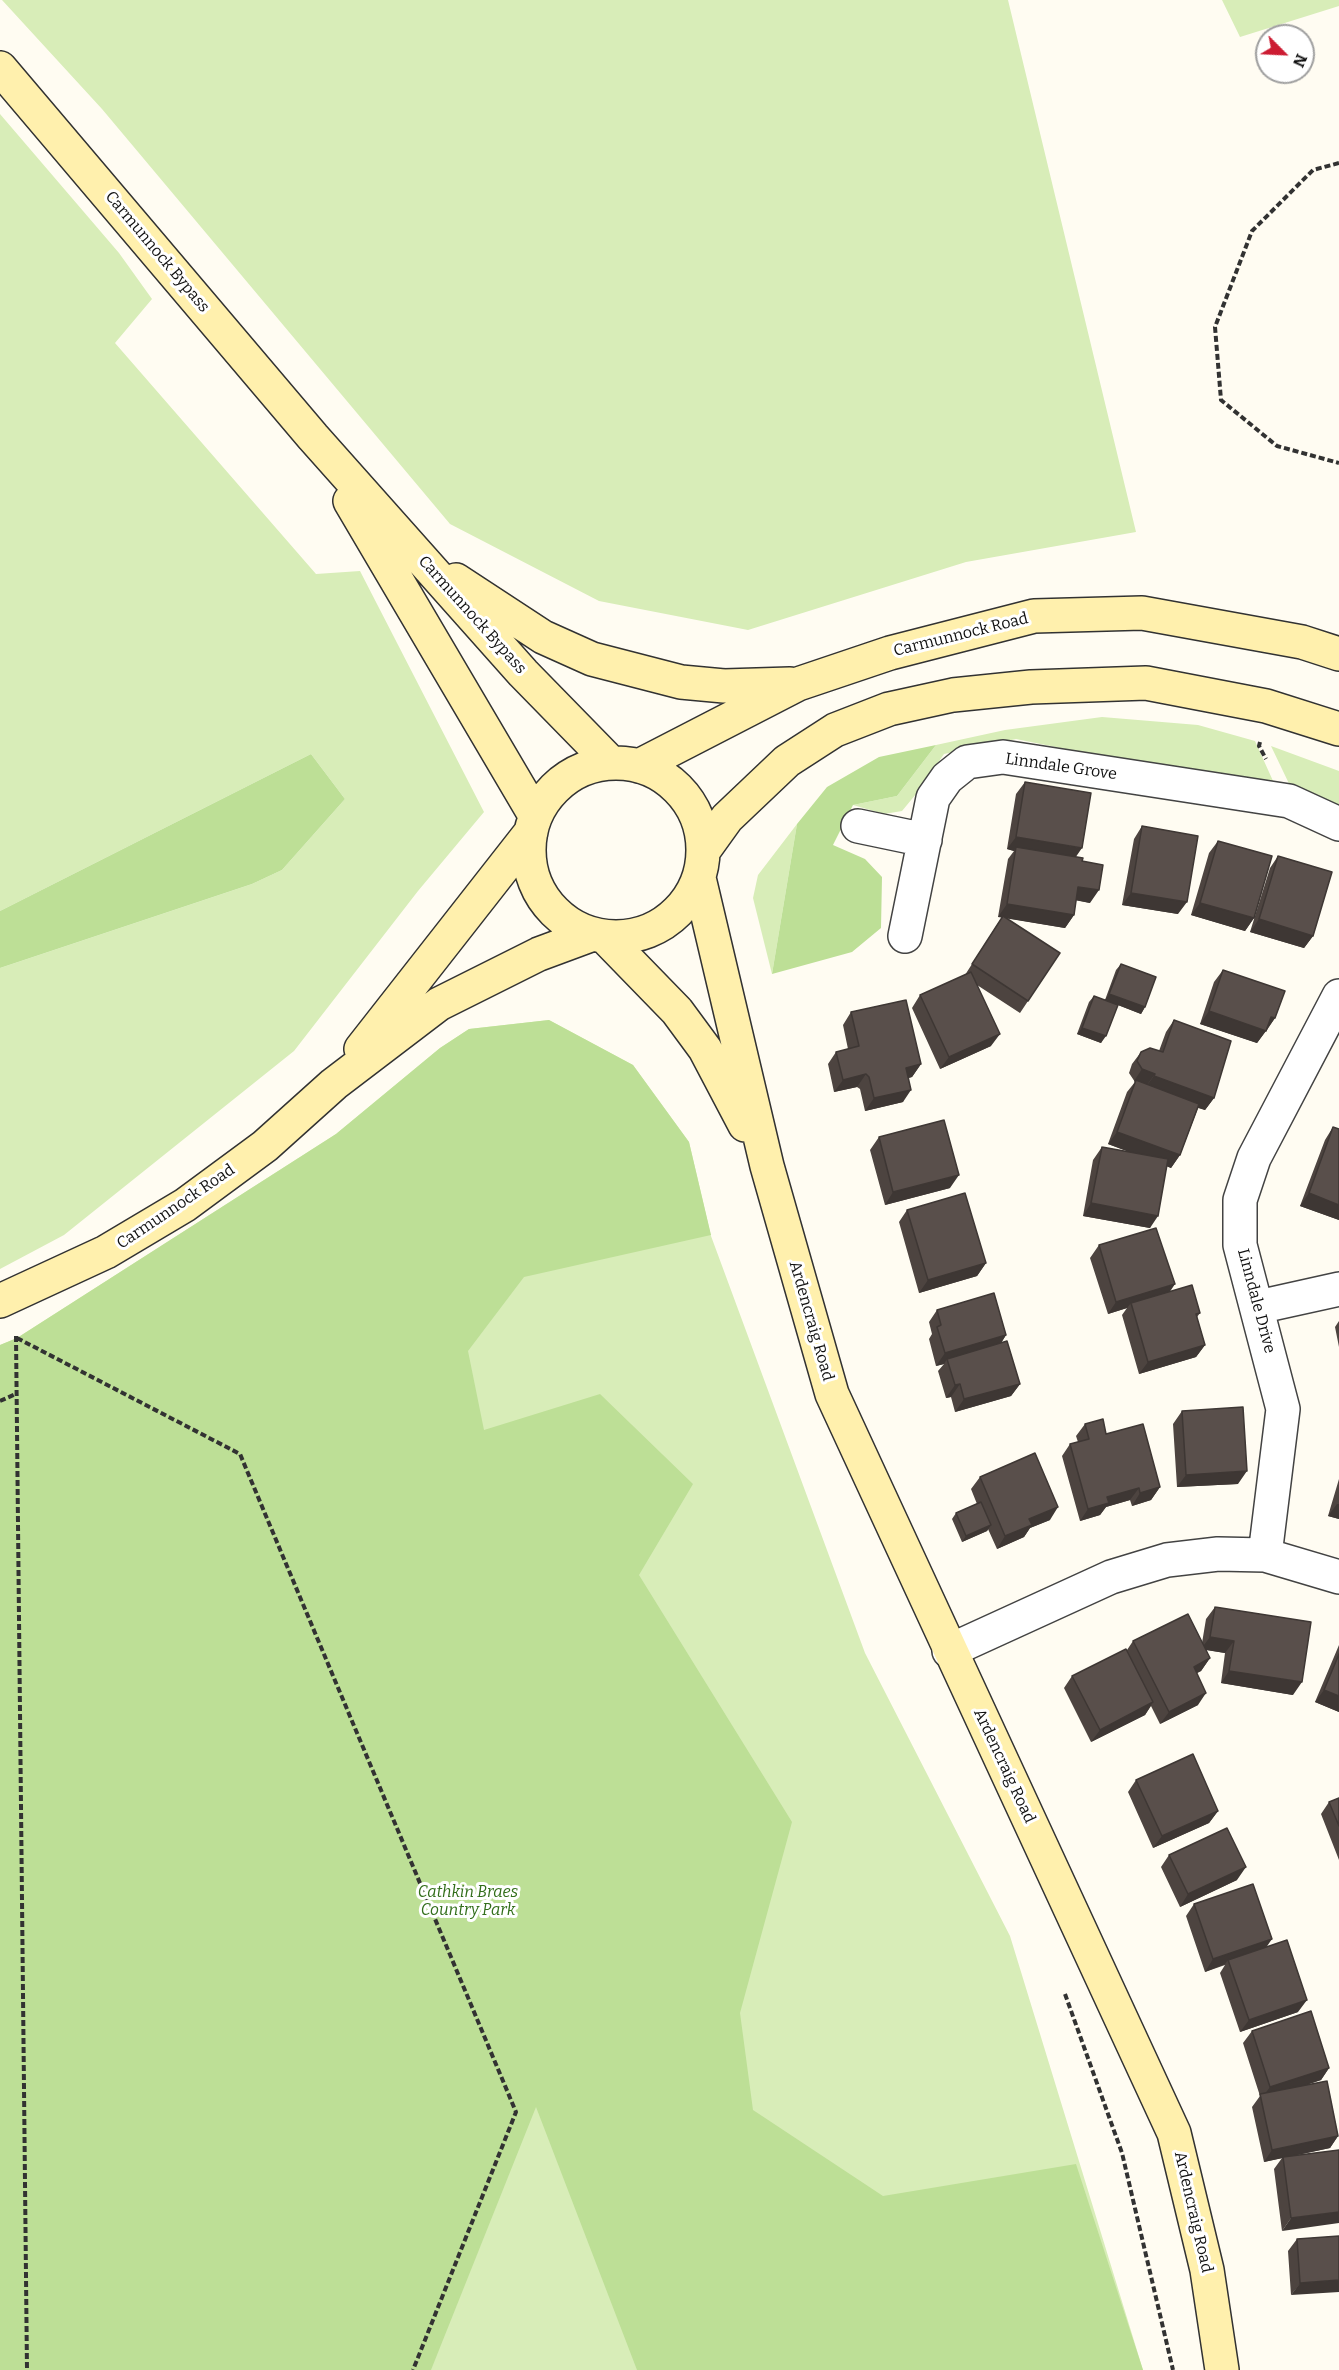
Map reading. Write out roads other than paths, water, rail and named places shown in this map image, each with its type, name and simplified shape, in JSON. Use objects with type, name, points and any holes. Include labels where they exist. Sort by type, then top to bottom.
[{"type":"main road","name":"Carmunnock Bypass","points":[[0,68],[313,437],[419,556],[524,673],[625,765]]},
{"type":"main road","name":"Carmunnock Bypass","points":[[313,437],[533,823]]},
{"type":"main road","points":[[419,556],[543,637],[592,659],[681,682],[724,686],[798,684]]},
{"type":"main road","name":"Carmunnock Road","points":[[625,765],[798,684],[890,653],[1034,616],[1142,613],[1302,642],[1339,654]]},
{"type":"main road","points":[[701,864],[699,822],[686,797],[665,778],[625,765],[583,769],[559,784],[533,823],[530,861],[537,888],[554,912],[578,929],[600,936],[636,936],[663,924],[685,904],[701,864],[727,818],[787,761],[835,730],[889,709],[953,695],[1030,687],[1146,683],[1266,706],[1339,729]]},
{"type":"main road","name":"Carmunnock Road","points":[[334,1084],[533,823]]},
{"type":"main road","name":"Ardencraig Road","points":[[701,864],[768,1166],[832,1394],[1174,2133],[1207,2270],[1222,2370]]},
{"type":"main road","name":"Carmunnock Road","points":[[4,1315],[185,1204],[265,1146],[334,1084],[439,1004],[539,954],[600,936]]},
{"type":"main road","name":"Ardencraig Road","points":[[600,936],[677,1011],[705,1049],[768,1166]]},
{"type":"street","name":"Linndale Grove","points":[[905,936],[933,798],[947,778],[967,762],[1003,757],[1289,801],[1339,824]]},
{"type":"street","points":[[858,826],[925,840]]},
{"type":"street","name":"Linndale Drive","points":[[1265,1555],[1283,1409],[1240,1245],[1240,1200],[1254,1158],[1339,996]]},
{"type":"street","points":[[1258,1307],[1339,1289]]},
{"type":"street","points":[[949,1651],[1111,1577],[1167,1560],[1218,1554],[1265,1555],[1339,1577]]},
{"type":"park label","name":"Cathkin Braes Country Park","points":[[468,1902]]}]
